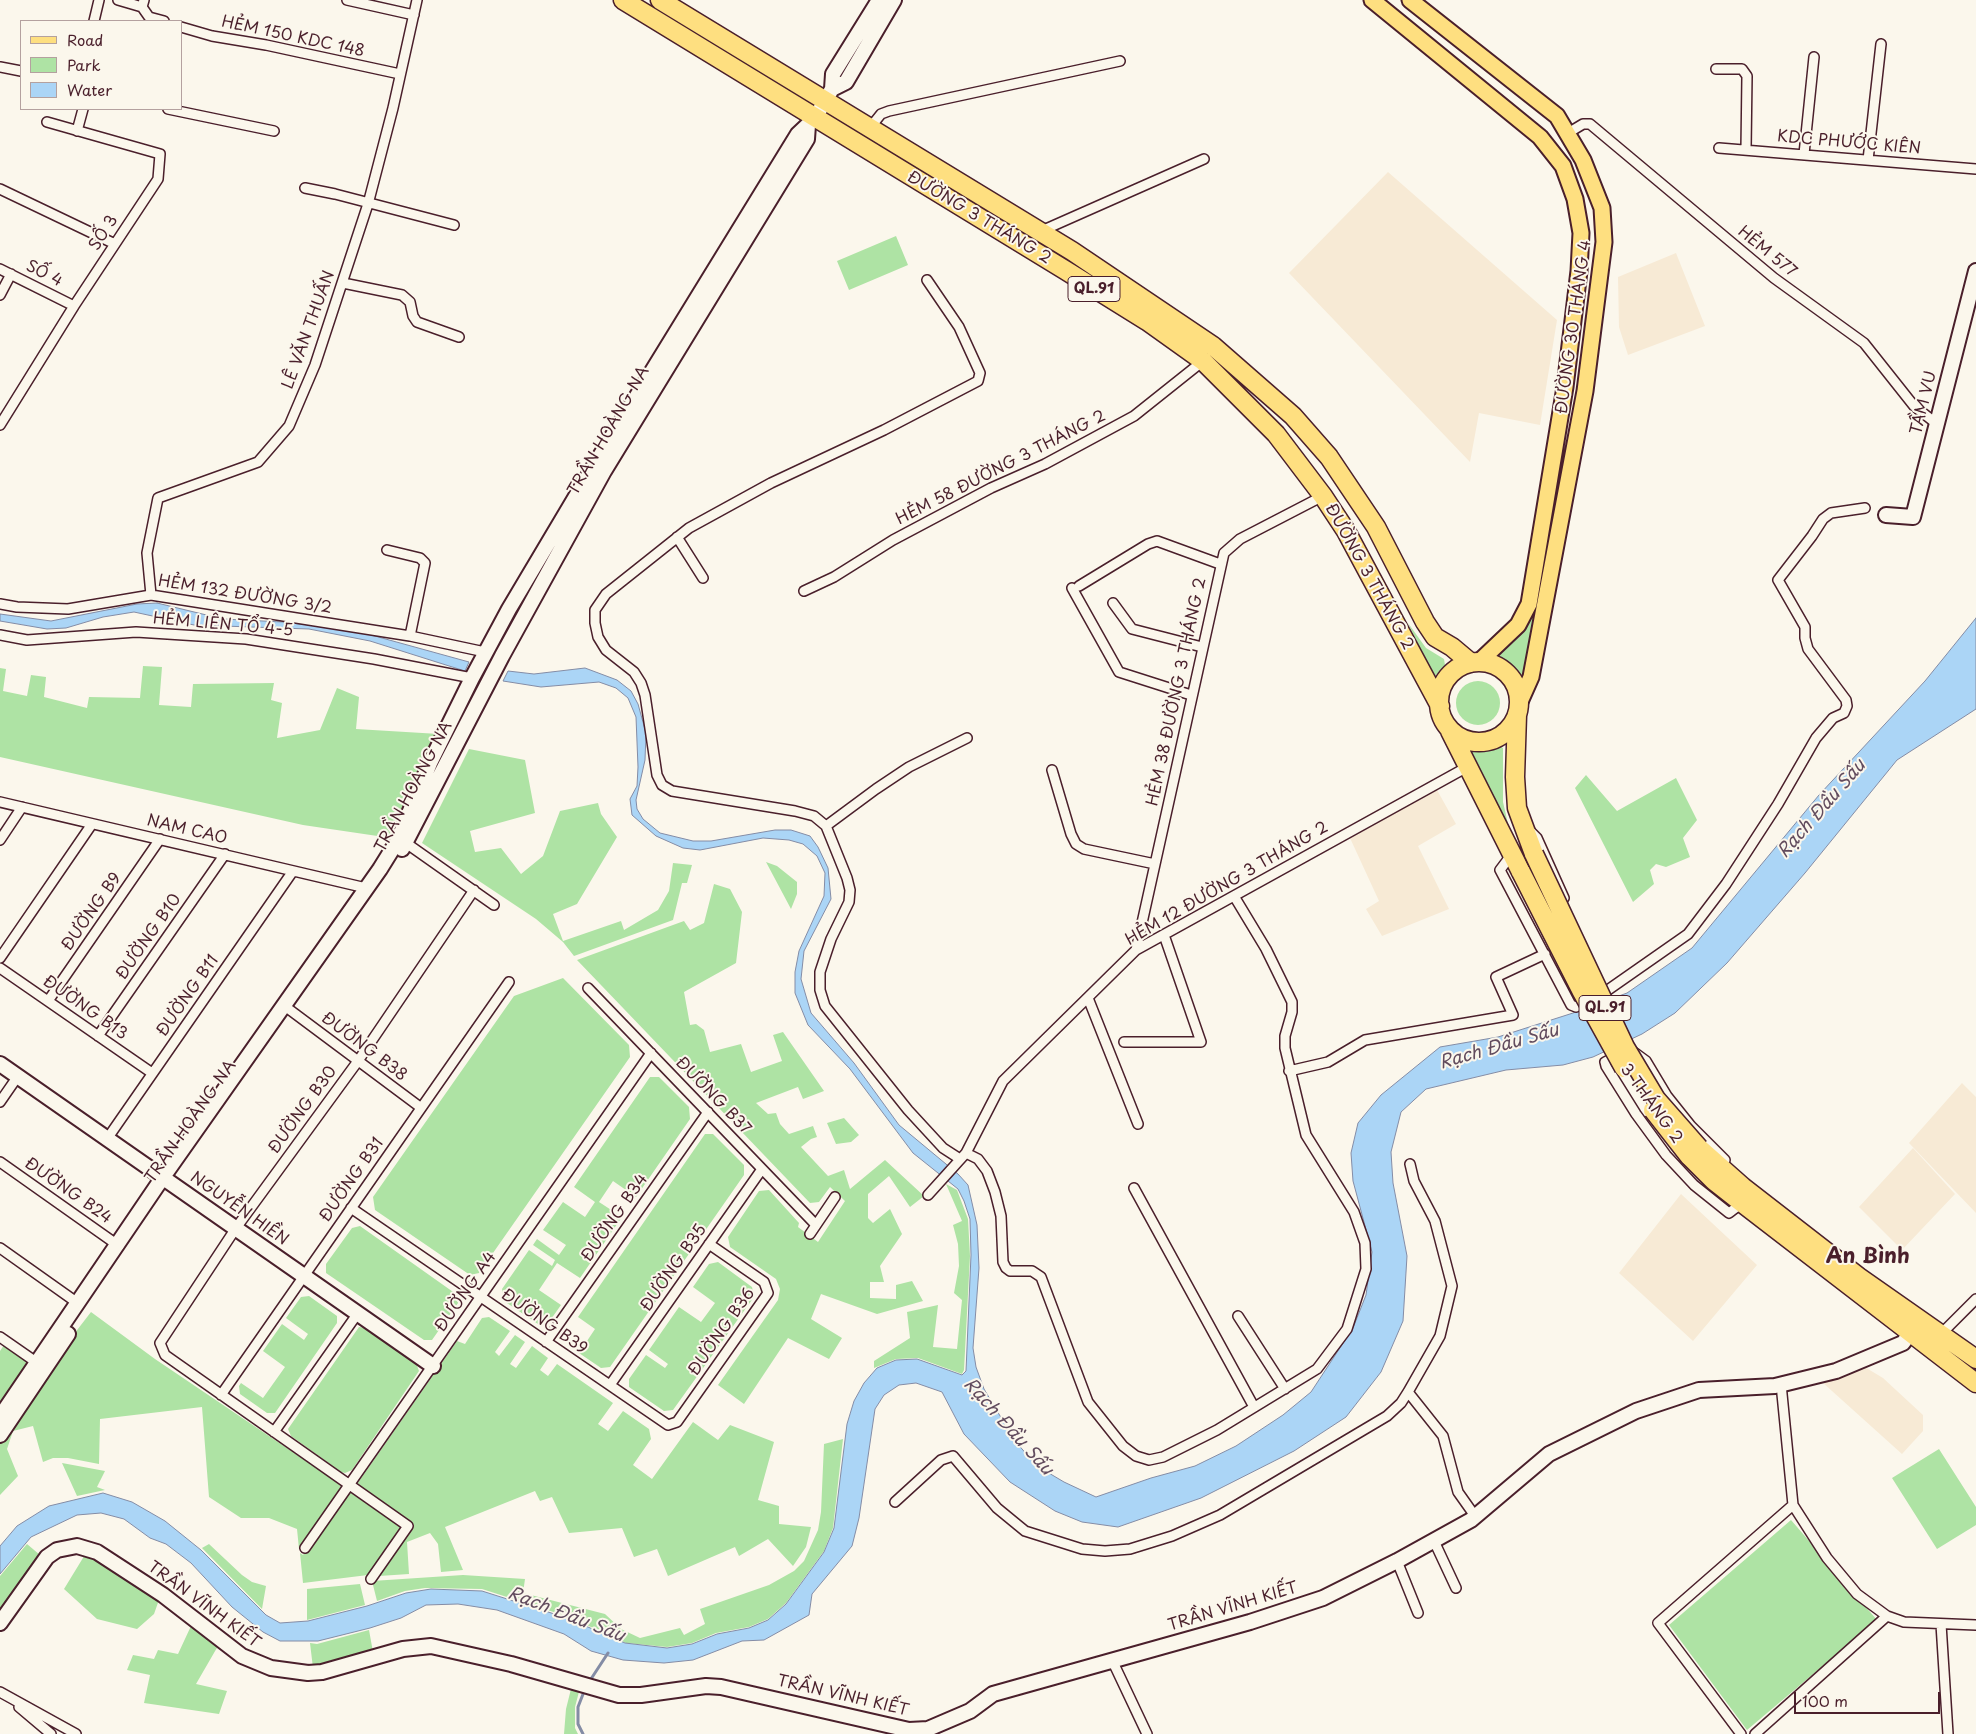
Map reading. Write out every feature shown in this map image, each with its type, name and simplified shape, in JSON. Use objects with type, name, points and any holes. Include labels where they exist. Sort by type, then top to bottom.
[{"type":"highway","name":"ĐƯỜNG 3 THÁNG 2","points":[[623,0],[812,122],[1147,321],[1203,361],[1276,434],[1323,496],[1346,531],[1440,706]]},
{"type":"highway","name":"ĐƯỜNG 3 THÁNG 2","points":[[660,0],[684,7],[829,95],[869,128],[1072,251],[1212,346],[1293,416],[1329,457],[1376,528],[1430,630],[1436,637],[1475,663]]},
{"type":"highway","points":[[1440,706],[1442,690],[1449,676],[1457,669],[1475,663]]},
{"type":"highway","name":"QL.91","points":[[1475,663],[1499,667],[1508,674],[1518,693],[1518,709]]},
{"type":"highway","name":"QL.91","points":[[1440,706],[1448,726]]},
{"type":"highway","points":[[1448,726],[1465,739],[1486,742],[1506,733],[1518,709]]},
{"type":"highway","name":"3 THÁNG 2","points":[[1518,709],[1515,777],[1517,808],[1525,832],[1625,1047],[1656,1098],[1694,1152]]},
{"type":"highway","name":"3 THÁNG 2","points":[[1448,726],[1613,1052],[1669,1133],[1694,1152],[1742,1195],[1911,1332],[1976,1382]]},
{"type":"highway","name":"3 THÁNG 2","points":[[1742,1195],[1976,1359]]},
{"type":"main road","name":"TRẦN HOÀNG NA","points":[[829,95],[833,74],[879,0]]},
{"type":"main road","name":"TRẦN HOÀNG NA","points":[[0,1418],[36,1362],[383,881],[406,843],[502,656],[604,471],[807,140],[812,122],[829,95],[846,82],[894,0]]},
{"type":"main road","name":"ĐƯỜNG 30 THÁNG 4","points":[[1372,0],[1540,137],[1564,166],[1575,199],[1581,233],[1579,271],[1565,387],[1529,604],[1518,625],[1475,663]]},
{"type":"main road","name":"ĐƯỜNG 30 THÁNG 4","points":[[1410,0],[1557,116],[1584,160],[1602,208],[1604,242],[1585,391],[1531,677],[1518,709]]},
{"type":"main road","name":"TRẦN HOÀNG NA","points":[[0,1435],[167,1180],[398,840],[430,763],[485,652],[601,453],[798,134],[812,122]]},
{"type":"main road","name":"TẦM VU","points":[[1886,514],[1913,517],[1976,270]]},
{"type":"main road","points":[[1565,387],[1585,391]]},
{"type":"main road","points":[[485,652],[502,656]]},
{"type":"main road","points":[[472,678],[488,683]]},
{"type":"main road","name":"NGUYỄN HIỀN","points":[[0,1064],[433,1366]]},
{"type":"main road","name":"TRẦN VĨNH KIẾT","points":[[0,1623],[47,1557],[57,1550],[76,1546],[97,1552],[163,1595],[242,1656],[271,1668],[308,1673],[322,1672],[404,1649],[431,1646],[629,1696],[690,1687],[721,1687],[917,1732],[936,1727],[970,1711],[993,1694],[1250,1622],[1322,1598],[1434,1541],[1475,1516],[1548,1454],[1636,1411],[1699,1390],[1781,1384],[1836,1371],[1903,1343],[1911,1332]]},
{"type":"street","points":[[94,20],[99,0]]},
{"type":"street","points":[[118,0],[143,4],[149,17],[160,20]]},
{"type":"street","points":[[347,0],[414,16]]},
{"type":"street","name":"LÊ VĂN THUẤN","points":[[151,595],[147,554],[158,498],[258,462],[289,426],[315,365],[368,204],[417,0]]},
{"type":"street","name":"HẺM 150 KDC 148","points":[[182,27],[212,36],[266,45],[351,65],[400,74]]},
{"type":"street","points":[[1868,160],[1882,44]]},
{"type":"street","points":[[1804,154],[1814,58]]},
{"type":"street","points":[[869,128],[881,114],[889,111],[1120,61]]},
{"type":"street","points":[[0,67],[20,72]]},
{"type":"street","points":[[1716,69],[1742,70],[1747,76],[1746,149]]},
{"type":"street","points":[[77,131],[83,110]]},
{"type":"street","points":[[173,110],[274,131]]},
{"type":"street","name":"SỐ 3","points":[[0,425],[74,306],[158,179],[160,154],[47,122]]},
{"type":"street","name":"HẺM 577","points":[[1568,133],[1586,123],[1597,130],[1774,278],[1864,343],[1914,406],[1937,424]]},
{"type":"street","name":"KDC PHƯỚC KIÊN","points":[[1720,148],[1976,169]]},
{"type":"street","points":[[1039,232],[1204,159]]},
{"type":"street","points":[[304,188],[335,194],[454,225]]},
{"type":"street","points":[[0,189],[115,244]]},
{"type":"street","name":"SỐ 4","points":[[0,269],[74,306]]},
{"type":"street","points":[[0,295],[11,274]]},
{"type":"street","points":[[927,280],[958,327],[980,373],[979,380],[884,430],[771,483],[719,510],[677,537],[606,594],[595,610],[595,623],[598,637],[606,650],[634,672],[646,695],[654,758],[662,785],[672,791],[796,811],[814,816],[826,826],[850,890],[849,902],[831,939],[820,972],[820,990],[825,1006],[908,1110],[943,1148],[962,1157],[978,1159],[987,1171],[1001,1216],[1006,1268],[1010,1271],[1032,1271],[1041,1277],[1088,1402],[1123,1446],[1136,1456],[1149,1460],[1163,1457],[1217,1430],[1318,1369],[1347,1329],[1366,1269],[1365,1243],[1354,1212],[1306,1135],[1289,1071],[1284,1036],[1292,1012],[1292,1002],[1266,948],[1234,896]]},
{"type":"street","points":[[342,283],[402,295],[410,302],[413,316],[417,322],[459,337]]},
{"type":"street","name":"HẺM 58 ĐƯỜNG 3 THÁNG 2","points":[[804,591],[834,577],[894,540],[991,488],[1045,464],[1134,416],[1203,361]]},
{"type":"street","name":"HẺM 38 ĐƯỜNG 3 THÁNG 2","points":[[1136,950],[1220,564],[1224,553],[1231,545],[1323,496]]},
{"type":"street","points":[[1512,854],[1500,870],[1571,1006],[1576,1007],[1605,992],[1688,934],[1726,884],[1778,804],[1816,738],[1833,718],[1844,713],[1847,706],[1846,700],[1808,649],[1804,638],[1805,627],[1778,580],[1812,536],[1822,518],[1831,513],[1866,508]]},
{"type":"street","points":[[677,537],[703,578]]},
{"type":"street","points":[[1191,695],[1119,672],[1076,587],[1154,542],[1162,541],[1220,564]]},
{"type":"street","points":[[387,550],[420,558],[425,563],[410,636]]},
{"type":"street","name":"HẺM 132 ĐƯỜNG 3/2","points":[[0,604],[17,607],[68,609],[151,595],[410,636],[485,652]]},
{"type":"street","points":[[1113,603],[1132,629],[1202,646]]},
{"type":"street","name":"HẺM LIÊN TỔ 4-5","points":[[0,634],[27,640],[136,632],[246,639],[374,659],[472,678]]},
{"type":"street","points":[[826,826],[876,789],[910,767],[967,738]]},
{"type":"street","name":"HẺM 12 ĐƯỜNG 3 THÁNG 2","points":[[928,1195],[962,1157],[1002,1081],[1136,950],[1469,766]]},
{"type":"street","points":[[1052,770],[1071,834],[1076,844],[1084,849],[1155,864]]},
{"type":"street","name":"NAM CAO","points":[[0,802],[366,888]]},
{"type":"street","points":[[0,840],[22,807]]},
{"type":"street","points":[[0,958],[92,824]]},
{"type":"street","points":[[1525,832],[1531,832],[1537,838],[1605,992]]},
{"type":"street","name":"ĐƯỜNG B9","points":[[48,1001],[160,840]]},
{"type":"street","points":[[406,843],[494,904]]},
{"type":"street","name":"ĐƯỜNG B10","points":[[98,1036],[225,854]]},
{"type":"street","name":"ĐƯỜNG B11","points":[[107,1138],[293,871]]},
{"type":"street","name":"ĐƯỜNG B30","points":[[221,1395],[164,1355],[161,1348],[162,1338],[236,1228],[358,1061],[474,890]]},
{"type":"street","points":[[1124,1042],[1201,1042],[1164,935]]},
{"type":"street","points":[[1289,1071],[1328,1062],[1365,1040],[1512,1015],[1496,976],[1545,954]]},
{"type":"street","name":"ĐƯỜNG B13","points":[[0,968],[152,1073]]},
{"type":"street","name":"ĐƯỜNG B31","points":[[221,1395],[509,982]]},
{"type":"street","name":"ĐƯỜNG B37","points":[[588,988],[816,1225]]},
{"type":"street","points":[[1088,998],[1138,1124]]},
{"type":"street","name":"ĐƯỜNG B38","points":[[290,1010],[420,1108]]},
{"type":"street","points":[[1631,1050],[1646,1061],[1667,1096],[1691,1126],[1743,1177],[1742,1195],[1729,1213],[1694,1186],[1666,1156],[1636,1114],[1605,1062],[1631,1050]]},
{"type":"street","name":"ĐƯỜNG A4","points":[[305,1548],[651,1053]]},
{"type":"street","points":[[0,1102],[18,1076]]},
{"type":"street","name":"ĐƯỜNG B34","points":[[546,1342],[708,1112]]},
{"type":"street","name":"ĐƯỜNG B24","points":[[0,1162],[119,1246]]},
{"type":"street","points":[[895,1502],[942,1460],[953,1456],[997,1508],[1025,1531],[1082,1549],[1105,1551],[1130,1549],[1172,1536],[1220,1515],[1387,1416],[1401,1403],[1440,1336],[1452,1286],[1435,1220],[1414,1181],[1410,1164]]},
{"type":"street","name":"ĐƯỜNG B35","points":[[610,1386],[762,1169]]},
{"type":"street","points":[[1134,1188],[1254,1407]]},
{"type":"street","points":[[810,1234],[835,1197]]},
{"type":"street","name":"ĐƯỜNG B39","points":[[351,1208],[665,1425],[671,1425]]},
{"type":"street","name":"ĐƯỜNG B36","points":[[671,1425],[677,1422],[768,1293],[764,1282],[709,1244]]},
{"type":"street","points":[[0,1248],[79,1304]]},
{"type":"street","points":[[1941,1334],[1976,1299]]},
{"type":"street","points":[[274,1432],[358,1314]]},
{"type":"street","points":[[1238,1316],[1285,1389]]},
{"type":"street","points":[[0,1337],[36,1362]]},
{"type":"street","points":[[1781,1384],[1794,1504],[1817,1544],[1857,1594],[1887,1616],[1904,1622],[1976,1625]]},
{"type":"street","points":[[1408,1392],[1443,1436],[1458,1492],[1475,1516]]},
{"type":"street","points":[[221,1395],[408,1526],[371,1579]]},
{"type":"street","points":[[1741,1734],[1658,1623],[1794,1504]]},
{"type":"street","points":[[1434,1541],[1456,1588]]},
{"type":"street","points":[[1398,1561],[1418,1613]]},
{"type":"street","points":[[1756,1734],[1887,1616]]},
{"type":"street","points":[[1940,1624],[1948,1734]]},
{"type":"street","points":[[1112,1660],[1147,1734]]},
{"type":"street","points":[[2,1693],[51,1734]]},
{"type":"street","points":[[2,1693],[76,1734]]},
{"type":"shaded area","points":[[1388,172],[1557,320],[1540,425],[1479,413],[1470,462],[1289,273]]},
{"type":"shaded area","points":[[1676,253],[1705,326],[1628,355],[1619,327],[1618,277]]},
{"type":"shaded area","points":[[1437,790],[1456,824],[1418,846],[1449,909],[1382,936],[1366,909],[1379,901],[1350,838]]},
{"type":"shaded area","points":[[1962,1083],[1976,1097],[1976,1213],[1909,1143]]},
{"type":"shaded area","points":[[1913,1148],[1955,1194],[1902,1250],[1859,1207]]},
{"type":"shaded area","points":[[1681,1194],[1757,1265],[1693,1341],[1619,1273]]},
{"type":"shaded area","points":[[1863,1366],[1883,1378],[1923,1415],[1923,1431],[1902,1454],[1822,1382],[1838,1378]]},
{"type":"green space","points":[[896,236],[908,265],[849,290],[837,261]]},
{"type":"green space","points":[[1535,613],[1524,677],[1520,677],[1509,664],[1498,656],[1499,653],[1518,638]]},
{"type":"green space","points":[[1408,623],[1426,648],[1444,659],[1445,665],[1434,677]]},
{"type":"green space","points":[[143,666],[162,667],[159,705],[191,707],[193,684],[274,683],[271,700],[282,703],[277,738],[320,730],[337,688],[359,697],[356,729],[439,734],[391,838],[303,825],[0,757],[0,668],[6,669],[3,691],[27,696],[31,675],[46,677],[44,697],[87,708],[89,697],[140,698]]},
{"type":"green space","points":[[1474,681],[1482,681],[1494,687],[1500,703],[1494,719],[1482,725],[1474,725],[1462,719],[1456,707],[1456,699],[1462,687]]},
{"type":"green space","points":[[1499,746],[1503,748],[1503,802],[1512,841],[1470,752],[1485,752]]},
{"type":"green space","points":[[469,749],[525,760],[535,813],[470,831],[475,852],[501,848],[521,874],[543,856],[560,811],[598,803],[601,814],[617,837],[577,904],[553,914],[563,941],[621,921],[624,930],[658,910],[669,891],[673,863],[692,865],[687,883],[682,883],[673,920],[574,956],[563,942],[536,919],[422,843]]},
{"type":"green space","points":[[1586,775],[1617,811],[1676,778],[1697,820],[1683,838],[1690,857],[1666,867],[1656,864],[1650,870],[1654,884],[1633,902],[1575,788]]},
{"type":"green space","points":[[766,862],[777,866],[797,882],[797,894],[791,909]]},
{"type":"green space","points":[[714,884],[730,889],[742,912],[736,963],[684,992],[690,1025],[696,1024],[704,1030],[710,1052],[741,1044],[751,1072],[782,1061],[773,1035],[783,1032],[824,1091],[803,1099],[798,1087],[756,1103],[768,1114],[776,1113],[780,1124],[789,1134],[813,1126],[817,1137],[801,1147],[828,1176],[844,1170],[850,1189],[885,1160],[924,1196],[910,1207],[889,1176],[868,1194],[868,1218],[873,1223],[890,1209],[902,1234],[880,1266],[884,1282],[870,1282],[870,1298],[896,1299],[896,1285],[912,1281],[923,1301],[877,1314],[821,1294],[811,1319],[842,1338],[829,1359],[788,1338],[744,1404],[718,1385],[778,1300],[780,1289],[776,1279],[730,1247],[728,1237],[759,1191],[769,1190],[799,1223],[798,1227],[818,1242],[845,1201],[830,1187],[819,1202],[810,1203],[577,960],[684,921],[690,930],[704,923]]},
{"type":"green space","points":[[563,978],[629,1045],[630,1057],[479,1273],[470,1275],[375,1210],[373,1197],[514,996]]},
{"type":"green space","points":[[650,1077],[659,1077],[689,1107],[690,1119],[636,1197],[613,1181],[599,1202],[622,1217],[580,1278],[557,1263],[539,1290],[561,1305],[549,1322],[538,1324],[504,1301],[502,1289],[529,1250],[552,1266],[555,1260],[533,1245],[537,1239],[559,1255],[566,1245],[543,1230],[563,1202],[585,1217],[595,1202],[574,1187]]},
{"type":"green space","points":[[844,1118],[859,1135],[851,1142],[836,1144],[827,1123]]},
{"type":"green space","points":[[705,1134],[713,1134],[744,1165],[744,1175],[610,1367],[601,1368],[579,1353],[595,1329],[578,1317]]},
{"type":"green space","points":[[946,1184],[957,1190],[968,1219],[970,1256],[964,1370],[962,1374],[918,1358],[896,1359],[874,1368],[874,1361],[910,1338],[907,1312],[938,1305],[933,1347],[957,1349],[962,1300],[954,1293],[959,1266],[958,1244],[953,1225],[962,1221]]},
{"type":"green space","points":[[360,1226],[456,1294],[458,1303],[432,1340],[424,1340],[326,1273],[326,1264],[352,1228]]},
{"type":"green space","points":[[718,1262],[752,1287],[754,1297],[673,1410],[664,1411],[629,1387],[629,1379],[646,1355],[665,1368],[668,1364],[649,1350],[679,1307],[701,1322],[715,1303],[693,1287],[709,1264]]},
{"type":"green space","points":[[309,1296],[337,1316],[337,1323],[275,1413],[267,1413],[240,1394],[239,1386],[241,1383],[263,1398],[285,1367],[263,1351],[282,1324],[304,1340],[308,1334],[286,1318],[301,1297]]},
{"type":"green space","points":[[91,1312],[155,1359],[343,1486],[299,1549],[297,1529],[269,1518],[241,1518],[209,1497],[202,1407],[100,1419],[99,1464],[68,1458],[53,1458],[43,1462],[33,1426],[13,1431],[7,1449],[18,1476],[0,1495],[0,1430]]},
{"type":"green space","points":[[489,1317],[510,1331],[495,1352],[499,1356],[515,1335],[525,1342],[510,1364],[516,1368],[532,1346],[548,1358],[540,1370],[548,1376],[557,1364],[613,1403],[598,1424],[608,1431],[623,1411],[649,1429],[651,1439],[633,1465],[652,1479],[693,1422],[718,1440],[730,1425],[774,1442],[758,1500],[779,1506],[779,1524],[811,1527],[806,1547],[793,1566],[768,1539],[739,1556],[735,1547],[668,1576],[657,1549],[634,1557],[622,1528],[569,1533],[552,1497],[540,1501],[535,1491],[445,1527],[463,1570],[441,1572],[438,1544],[430,1533],[407,1542],[409,1574],[379,1576],[414,1525],[357,1484],[457,1341],[465,1344],[482,1318]]},
{"type":"green space","points":[[359,1327],[367,1328],[416,1363],[419,1371],[352,1470],[345,1473],[291,1436],[288,1429]]},
{"type":"green space","points":[[4,1345],[30,1362],[0,1402],[0,1351]]},
{"type":"green space","points":[[843,1439],[833,1528],[824,1551],[786,1603],[768,1619],[749,1627],[716,1633],[692,1643],[667,1647],[626,1643],[569,1617],[482,1589],[425,1588],[405,1591],[377,1601],[372,1581],[463,1575],[525,1579],[523,1593],[605,1614],[621,1629],[640,1638],[680,1628],[684,1635],[705,1624],[700,1609],[769,1585],[794,1571],[804,1561],[818,1530],[821,1512],[824,1444]]},
{"type":"green space","points":[[1939,1449],[1976,1507],[1976,1525],[1937,1549],[1892,1478]]},
{"type":"green space","points":[[62,1463],[105,1471],[97,1487],[105,1490],[77,1496]]},
{"type":"green space","points":[[350,1492],[403,1527],[368,1575],[303,1583],[300,1553],[303,1555]]},
{"type":"green space","points":[[1791,1520],[1877,1620],[1747,1730],[1669,1625]]},
{"type":"green space","points":[[27,1544],[40,1555],[0,1612],[0,1576]]},
{"type":"green space","points":[[209,1544],[242,1575],[252,1582],[266,1586],[262,1609],[202,1548]]},
{"type":"green space","points":[[86,1553],[160,1597],[154,1614],[137,1629],[97,1619],[64,1589]]},
{"type":"green space","points":[[360,1584],[365,1605],[307,1620],[307,1589]]},
{"type":"green space","points":[[191,1626],[218,1646],[196,1684],[227,1691],[219,1714],[144,1703],[150,1675],[127,1670],[133,1655],[154,1659],[158,1650],[178,1654]]},
{"type":"green space","points":[[369,1630],[373,1652],[313,1668],[310,1643],[317,1644]]},
{"type":"green space","points":[[572,1685],[580,1688],[575,1707],[575,1728],[578,1734],[564,1734],[566,1709]]},
{"type":"water","points":[[157,603],[223,619],[283,622],[353,630],[469,662],[465,671],[370,641],[309,629],[194,625],[134,612],[103,617],[66,628],[47,629],[0,621],[0,614],[51,621],[137,604]]},
{"type":"water","name":"Rạch Đầu Sấu","points":[[1976,618],[1976,709],[1897,760],[1805,873],[1727,963],[1675,1013],[1642,1034],[1593,1057],[1563,1065],[1506,1070],[1426,1089],[1401,1112],[1391,1152],[1393,1183],[1407,1256],[1403,1321],[1381,1372],[1346,1417],[1294,1451],[1201,1498],[1118,1527],[1082,1522],[1055,1511],[1010,1482],[964,1434],[942,1392],[916,1383],[899,1385],[884,1395],[875,1409],[859,1518],[852,1546],[812,1594],[809,1615],[764,1640],[742,1641],[693,1660],[664,1663],[623,1660],[591,1651],[564,1634],[497,1610],[458,1604],[426,1605],[401,1618],[318,1641],[280,1641],[263,1632],[232,1607],[191,1563],[166,1544],[150,1538],[124,1519],[101,1513],[77,1515],[31,1537],[0,1574],[0,1546],[17,1526],[49,1506],[103,1493],[132,1502],[165,1521],[201,1550],[266,1615],[280,1623],[308,1621],[367,1606],[406,1593],[431,1589],[482,1591],[567,1618],[625,1643],[667,1648],[692,1644],[717,1634],[749,1628],[768,1620],[786,1604],[824,1552],[834,1528],[847,1424],[854,1401],[864,1383],[877,1368],[896,1360],[917,1359],[962,1375],[966,1371],[971,1255],[970,1219],[964,1201],[958,1189],[913,1153],[850,1069],[808,1025],[795,993],[795,972],[799,951],[824,896],[825,873],[817,856],[803,844],[789,840],[763,838],[700,850],[683,848],[656,836],[632,815],[630,799],[637,786],[638,767],[636,717],[628,698],[616,688],[599,682],[541,687],[503,681],[508,671],[534,674],[585,668],[617,680],[631,691],[638,704],[646,733],[645,760],[636,800],[637,809],[643,819],[660,833],[693,841],[711,841],[775,830],[791,830],[810,836],[818,847],[828,868],[831,899],[804,951],[801,979],[811,1013],[854,1063],[899,1125],[958,1174],[968,1185],[977,1225],[979,1268],[973,1348],[976,1367],[984,1389],[1015,1441],[1037,1466],[1064,1482],[1096,1497],[1151,1478],[1195,1466],[1236,1446],[1283,1415],[1311,1392],[1353,1328],[1366,1295],[1372,1252],[1353,1181],[1351,1153],[1358,1123],[1381,1095],[1440,1047],[1498,1037],[1627,993],[1692,948],[1819,795],[1925,681]]},
{"type":"waterway","points":[[589,1682],[608,1653]]},
{"type":"waterway","points":[[583,1734],[578,1724],[578,1707],[585,1689]]},
{"type":"district","name":"An Bình","points":[[1868,1257]]}]
